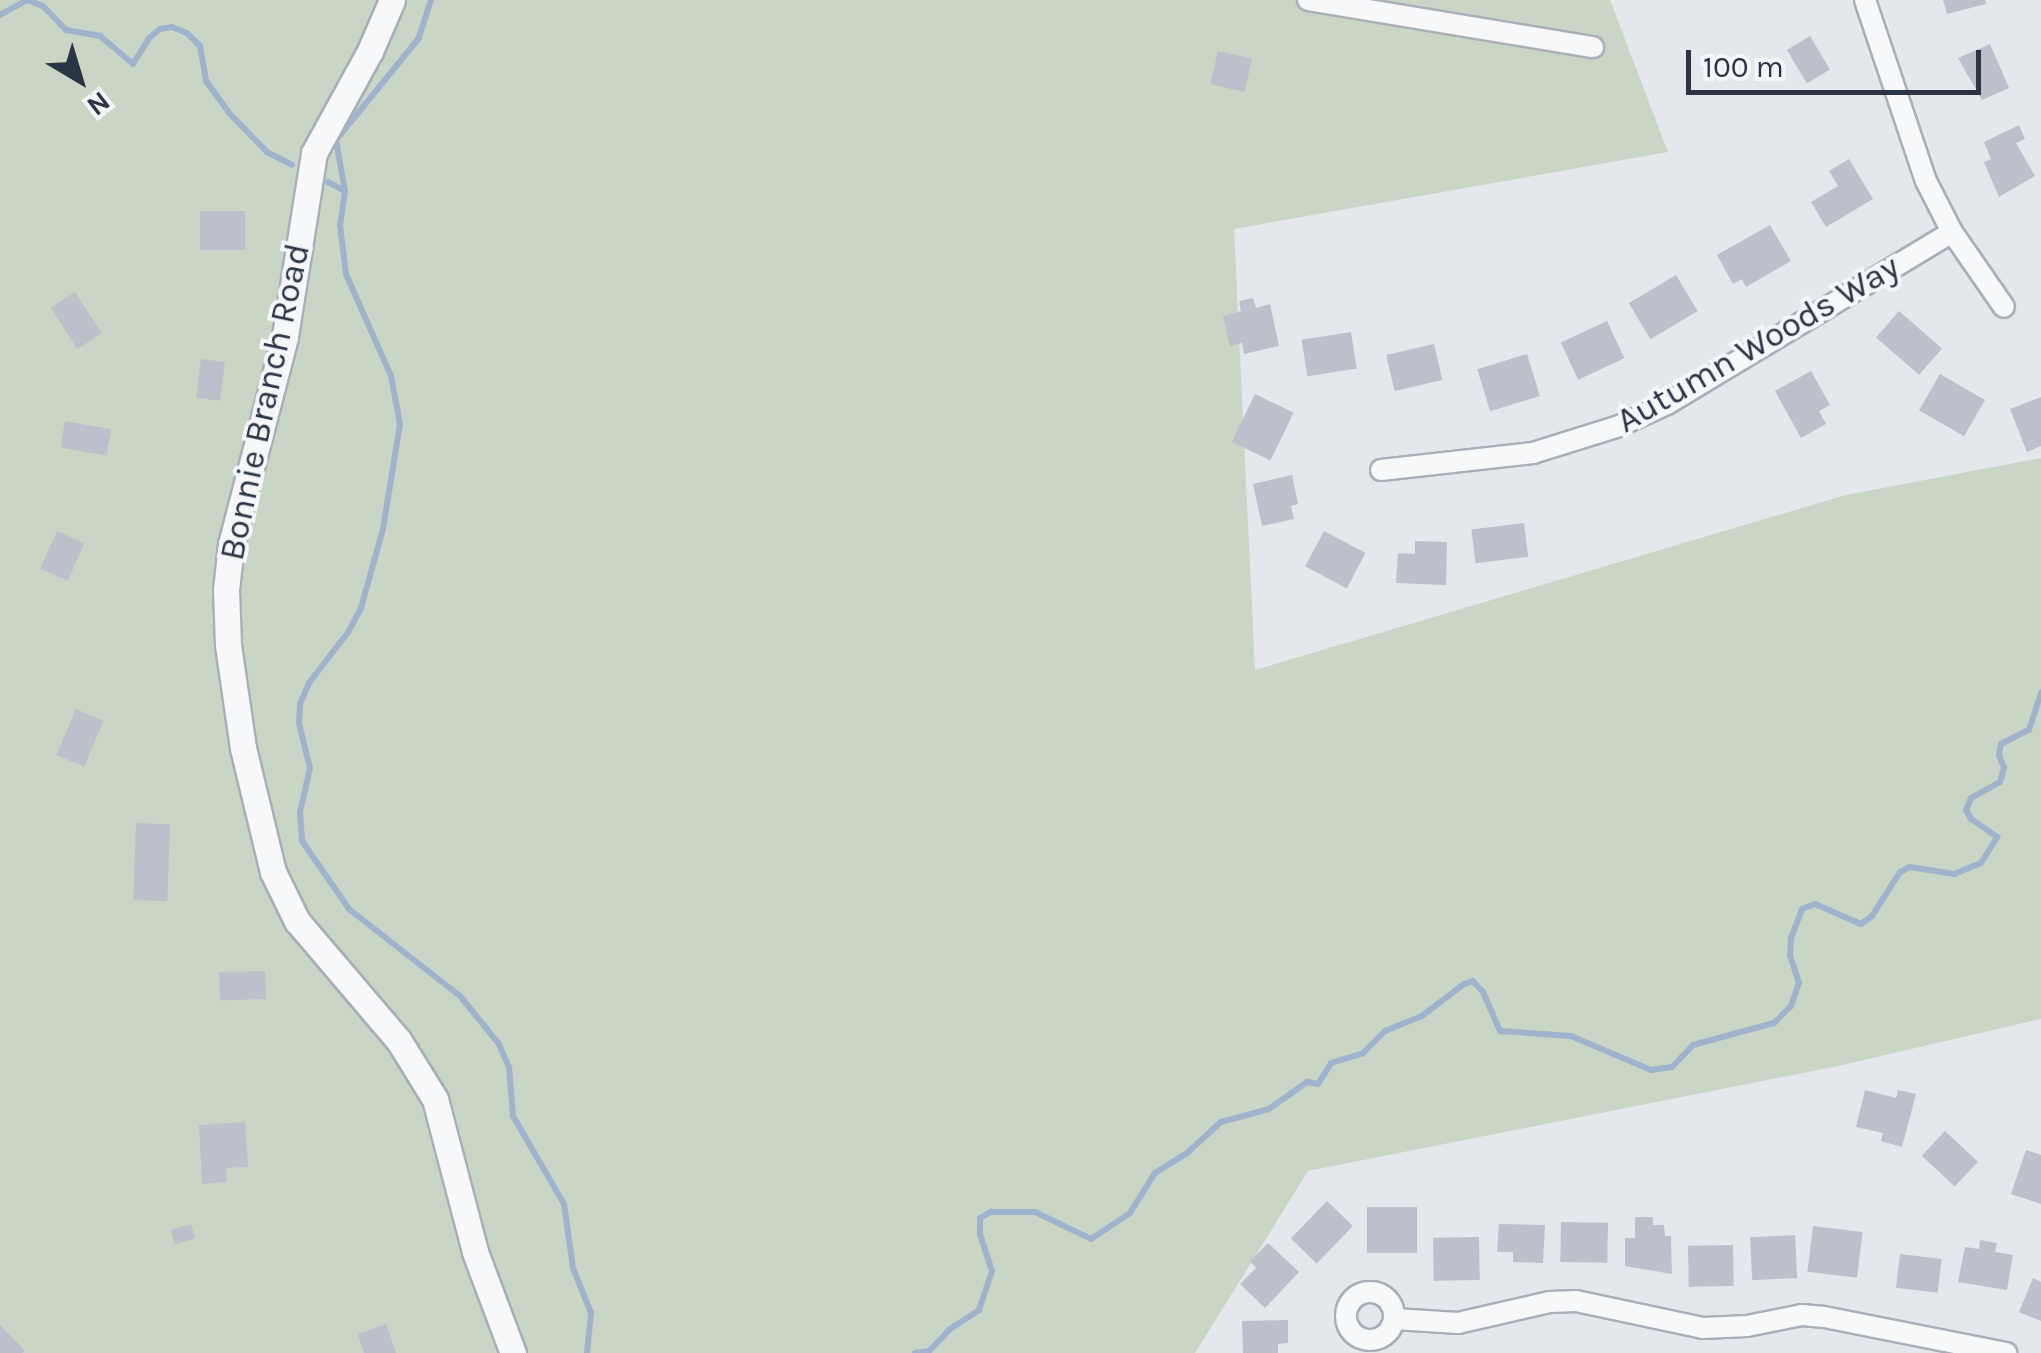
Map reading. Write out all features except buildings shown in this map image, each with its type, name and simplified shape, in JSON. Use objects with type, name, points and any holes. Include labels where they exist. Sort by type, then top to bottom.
[{"type":"street","name":"Bonnie Branch Road","points":[[392,0],[370,51],[326,124],[314,153],[285,337],[231,544],[226,590],[228,645],[244,748],[273,872],[297,921],[399,1041],[435,1099],[475,1252],[513,1353]]},
{"type":"street","points":[[1308,0],[1592,47]]},
{"type":"street","points":[[1865,0],[1916,153],[1952,232],[2004,306]]},
{"type":"street","name":"Autumn Woods Way","points":[[1380,470],[1533,453],[1619,426],[1667,404],[1952,232]]},
{"type":"street","points":[[1395,1318],[1458,1323],[1550,1302],[1576,1301],[1714,1328],[1802,1315],[1824,1317],[2006,1353]]},
{"type":"green space","points":[[0,0],[1610,0],[1668,152],[1234,229],[1255,670],[1846,495],[2041,458],[2041,1019],[1838,1066],[1308,1171],[1195,1353],[0,1353]]},
{"type":"waterway","points":[[0,15],[27,0],[43,6],[66,30],[100,36],[133,64],[149,38],[160,29],[172,27],[187,33],[200,46],[206,81],[229,113],[267,152],[292,165]]},
{"type":"waterway","points":[[431,0],[419,38],[336,140],[345,191],[340,225],[346,274],[391,376],[400,424],[383,529],[361,608],[349,631],[309,683],[300,704],[299,723],[310,768],[300,812],[302,841],[349,909],[460,996],[499,1044],[509,1067],[513,1116],[564,1204],[573,1268],[591,1313],[587,1353]]},
{"type":"waterway","points":[[328,182],[345,191]]},
{"type":"waterway","points":[[915,1353],[929,1351],[950,1329],[979,1310],[992,1271],[980,1234],[980,1218],[991,1212],[1035,1212],[1091,1239],[1130,1213],[1155,1173],[1187,1153],[1221,1122],[1269,1109],[1307,1082],[1318,1084],[1331,1063],[1363,1053],[1385,1031],[1422,1016],[1464,984],[1473,981],[1483,992],[1500,1031],[1571,1036],[1651,1070],[1672,1067],[1693,1045],[1774,1023],[1791,1006],[1799,983],[1790,956],[1791,938],[1802,909],[1815,904],[1861,924],[1872,916],[1900,872],[1910,867],[1954,874],[1981,863],[1997,837],[1971,819],[1966,810],[1971,798],[2000,782],[2004,768],[1999,755],[2001,744],[2029,730],[2041,692]]}]
